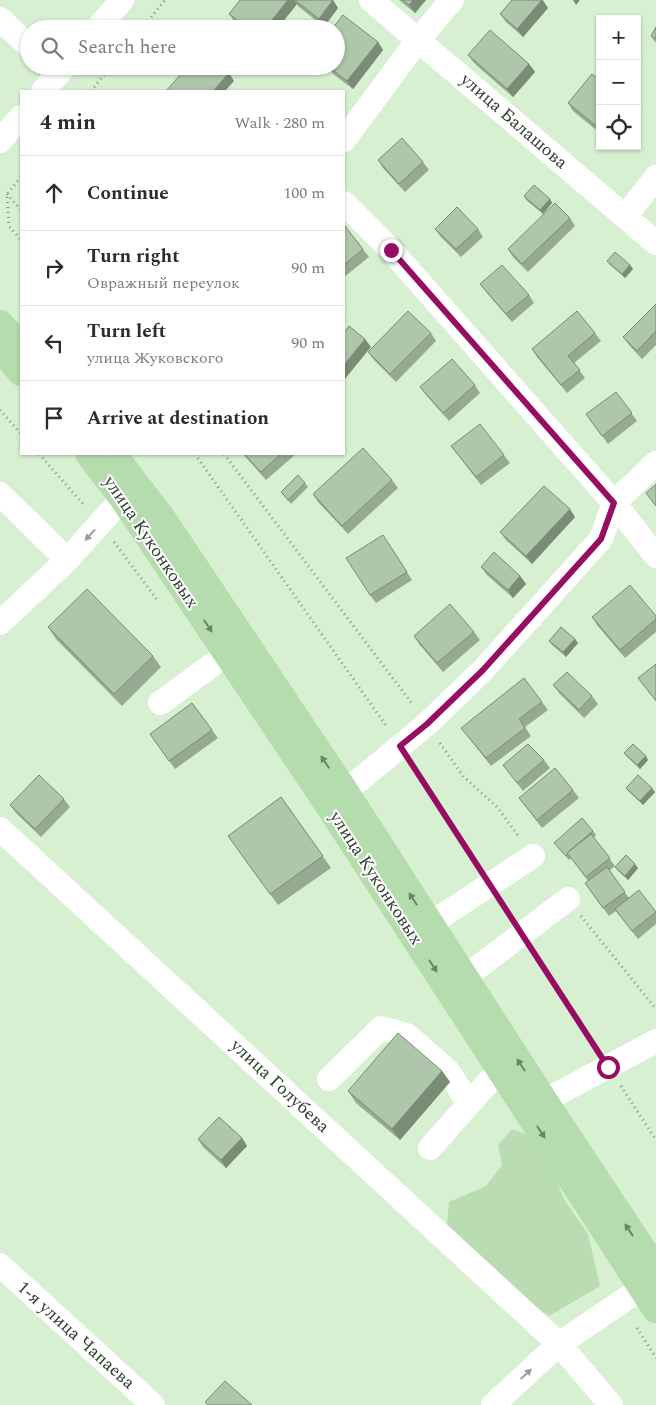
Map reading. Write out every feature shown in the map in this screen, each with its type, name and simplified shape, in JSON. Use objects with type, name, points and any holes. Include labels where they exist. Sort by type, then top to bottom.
[{"type":"main road","points":[[0,324],[20,346]]},
{"type":"main road","points":[[0,347],[20,371]]},
{"type":"main road","name":"улица Куконковых","points":[[90,455],[123,498],[328,804],[500,1069],[651,1289]]},
{"type":"main road","name":"улица Куконковых","points":[[113,455],[161,518],[345,792],[465,977],[544,1101],[651,1289]]},
{"type":"street","points":[[105,20],[122,0]]},
{"type":"street","name":"улица Балашова","points":[[371,0],[656,244]]},
{"type":"street","points":[[345,139],[418,40],[452,0]]},
{"type":"street","points":[[0,19],[20,38]]},
{"type":"street","points":[[44,90],[54,75]]},
{"type":"street","points":[[0,141],[20,117]]},
{"type":"street","points":[[625,217],[656,177]]},
{"type":"street","points":[[345,204],[391,250],[614,503],[656,556]]},
{"type":"street","points":[[345,792],[427,724],[483,670],[601,539],[614,503],[656,463]]},
{"type":"street","points":[[0,494],[66,560]]},
{"type":"street","points":[[0,623],[66,560],[123,498]]},
{"type":"street","points":[[160,703],[227,654]]},
{"type":"street","name":"улица Голубева","points":[[0,829],[559,1344],[611,1405]]},
{"type":"street","points":[[430,924],[533,856]]},
{"type":"street","points":[[465,977],[568,899]]},
{"type":"street","points":[[329,1079],[381,1028],[407,1035],[448,1071],[468,1104]]},
{"type":"street","points":[[544,1101],[656,1041]]},
{"type":"street","points":[[430,1148],[500,1069]]},
{"type":"street","name":"1-я улица Чапаева","points":[[0,1265],[153,1405]]},
{"type":"street","points":[[493,1405],[559,1344],[651,1289]]},
{"type":"path","points":[[149,20],[165,0]]},
{"type":"path","points":[[92,90],[104,75]]},
{"type":"path","points":[[20,177],[7,194],[9,226],[20,239]]},
{"type":"path","points":[[7,194],[20,209]]},
{"type":"path","points":[[0,410],[20,433]]},
{"type":"path","points":[[196,455],[400,746],[491,884]]},
{"type":"path","points":[[225,455],[427,724]]},
{"type":"path","points":[[521,935],[656,1140]]},
{"type":"green space","points":[[512,1129],[526,1134],[551,1167],[564,1199],[588,1234],[600,1286],[549,1316],[536,1308],[447,1226],[449,1202],[486,1186],[502,1165],[498,1145]]},
{"type":"building","points":[[240,0],[288,0],[272,20],[237,20],[229,14]]},
{"type":"building","points":[[295,0],[333,0],[319,19]]},
{"type":"building","points":[[403,0],[413,0],[409,5]]},
{"type":"building","points":[[512,0],[542,0],[517,29],[500,14]]},
{"type":"building","points":[[343,15],[378,42],[347,81],[339,75],[345,75],[345,20],[339,20]]},
{"type":"building","points":[[656,27],[656,39],[651,36]]},
{"type":"building","points":[[490,30],[529,64],[507,89],[468,55]]},
{"type":"building","points":[[592,74],[596,77],[596,126],[568,103]]},
{"type":"building","points":[[180,75],[227,75],[214,90],[167,90]]},
{"type":"building","points":[[402,138],[423,162],[399,184],[378,160]]},
{"type":"building","points":[[534,185],[550,199],[540,210],[524,196]]},
{"type":"building","points":[[555,203],[570,218],[522,264],[508,249]]},
{"type":"building","points":[[457,207],[478,229],[456,249],[435,229]]},
{"type":"building","points":[[345,226],[363,249],[345,264]]},
{"type":"building","points":[[615,252],[630,265],[622,274],[607,261]]},
{"type":"building","points":[[502,265],[529,295],[506,314],[480,284]]},
{"type":"building","points":[[656,304],[656,331],[637,351],[623,337]]},
{"type":"building","points":[[408,311],[431,333],[390,374],[368,352]]},
{"type":"building","points":[[577,311],[595,333],[568,356],[580,370],[561,385],[532,349]]},
{"type":"building","points":[[349,326],[365,339],[345,364],[345,332]]},
{"type":"building","points":[[452,359],[475,385],[443,413],[420,387]]},
{"type":"building","points":[[616,392],[632,413],[602,436],[586,414]]},
{"type":"building","points":[[480,424],[504,455],[476,477],[451,446]]},
{"type":"building","points":[[363,448],[392,480],[342,526],[313,494]]},
{"type":"building","points":[[245,455],[280,455],[261,472]]},
{"type":"building","points":[[298,475],[305,483],[288,500],[281,492]]},
{"type":"building","points":[[656,484],[656,506],[646,493]]},
{"type":"building","points":[[544,486],[570,509],[526,556],[500,532]]},
{"type":"building","points":[[383,535],[407,572],[370,595],[346,558]]},
{"type":"building","points":[[494,552],[520,576],[508,590],[481,567]]},
{"type":"building","points":[[630,585],[656,616],[656,619],[620,650],[592,617]]},
{"type":"building","points":[[87,589],[153,656],[114,694],[48,627]]},
{"type":"building","points":[[450,604],[474,632],[437,663],[414,636]]},
{"type":"building","points":[[561,627],[575,639],[563,652],[549,641]]},
{"type":"building","points":[[656,664],[656,701],[638,678]]},
{"type":"building","points":[[567,672],[592,696],[579,710],[553,685]]},
{"type":"building","points":[[524,678],[542,702],[519,719],[525,728],[486,758],[461,728]]},
{"type":"building","points":[[192,703],[212,730],[169,761],[150,734]]},
{"type":"building","points":[[528,744],[544,760],[517,783],[503,765]]},
{"type":"building","points":[[633,744],[646,756],[637,765],[624,753]]},
{"type":"building","points":[[555,768],[573,790],[537,820],[519,798]]},
{"type":"building","points":[[39,775],[64,799],[35,829],[10,805]]},
{"type":"building","points":[[638,775],[652,788],[640,801],[626,788]]},
{"type":"building","points":[[281,797],[323,856],[270,894],[228,836]]},
{"type":"building","points":[[582,818],[593,831],[567,853],[566,856],[554,843]]},
{"type":"building","points":[[591,834],[610,858],[586,877],[567,853]]},
{"type":"building","points":[[626,855],[635,864],[625,876],[615,867]]},
{"type":"building","points":[[607,867],[625,892],[603,908],[585,883]]},
{"type":"building","points":[[639,890],[656,912],[632,931],[615,909]]},
{"type":"building","points":[[398,1033],[442,1071],[392,1129],[348,1091]]},
{"type":"building","points":[[219,1117],[242,1138],[221,1160],[198,1139]]},
{"type":"building","points":[[225,1381],[252,1405],[208,1405],[205,1402]]},
{"type":"route","points":[[391,250],[614,503],[601,539],[483,670],[427,724],[400,746],[608,1067]]}]
